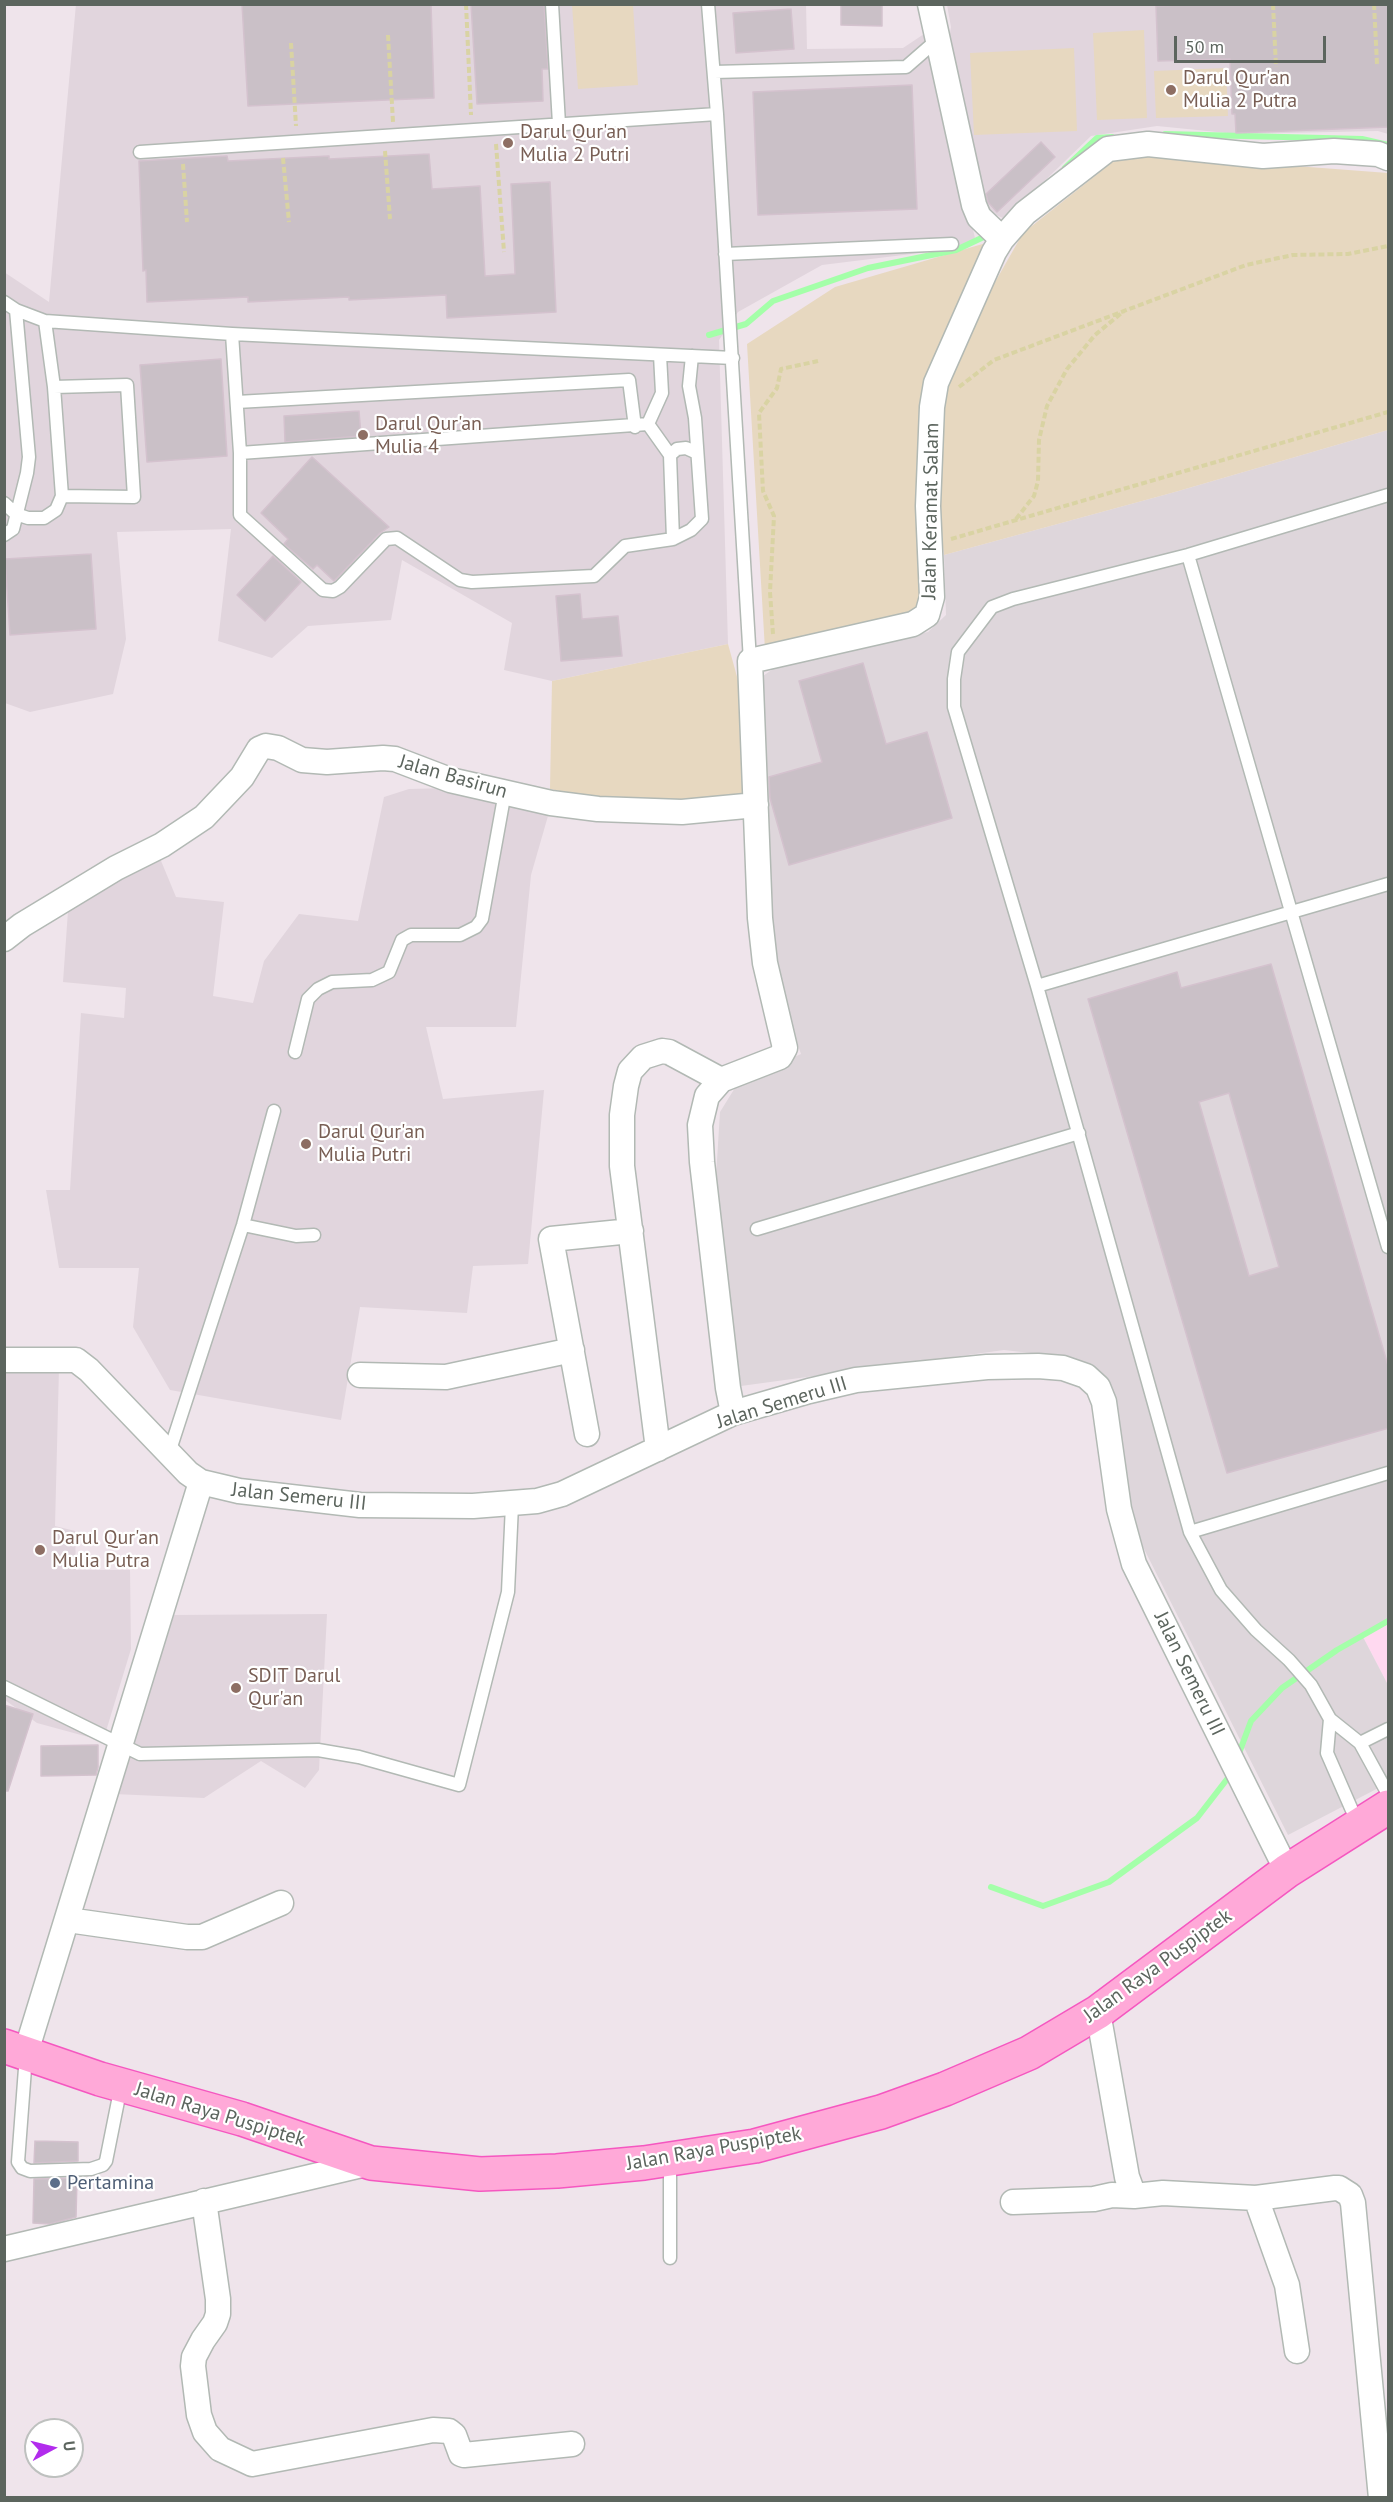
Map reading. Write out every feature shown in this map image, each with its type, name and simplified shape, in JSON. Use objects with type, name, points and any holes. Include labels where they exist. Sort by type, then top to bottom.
[{"type":"main road","name":"Jalan Raya Puspiptek","points":[[15,2049],[121,2084],[242,2119],[371,2163],[480,2174],[557,2171],[670,2159],[755,2146],[814,2132],[881,2112],[1029,2053],[1098,2012],[1287,1871],[1389,1806]]},
{"type":"street","points":[[930,4],[974,205],[979,217],[995,232]]},
{"type":"street","name":"Jalan Keramat Salam","points":[[750,661],[913,624],[927,615],[932,597],[928,506],[932,407],[936,383],[995,232],[1025,213],[1108,149],[1148,144],[1263,156],[1334,151],[1378,154],[1389,159]]},
{"type":"street","points":[[733,1413],[728,1388],[700,1143],[700,1125],[707,1096],[721,1080],[780,1057],[785,1048],[765,963],[760,918],[750,661]]},
{"type":"street","name":"Jalan Basirun","points":[[4,939],[22,925],[116,868],[162,845],[204,817],[242,777],[259,749],[266,747],[278,748],[302,760],[327,762],[395,759],[450,780],[598,809],[645,812],[756,805]]},
{"type":"street","points":[[658,1449],[622,1166],[622,1126],[626,1086],[630,1071],[643,1057],[662,1051],[669,1052],[721,1080]]},
{"type":"street","points":[[587,1434],[551,1239],[631,1231]]},
{"type":"street","points":[[360,1375],[446,1377],[572,1350]]},
{"type":"street","name":"Jalan Semeru III","points":[[4,1360],[76,1360],[89,1370],[188,1473],[201,1482],[239,1491],[360,1505],[512,1505],[562,1494],[733,1413],[809,1390],[887,1375],[1038,1365],[1062,1368],[1086,1376],[1098,1387],[1104,1402],[1119,1509],[1134,1564],[1287,1871]]},
{"type":"street","points":[[15,2049],[68,1920],[201,1482]]},
{"type":"street","points":[[68,1920],[187,1937],[202,1937],[281,1903]]},
{"type":"street","points":[[1098,2012],[1127,2177],[1134,2196]]},
{"type":"street","points":[[4,2248],[371,2163]]},
{"type":"street","points":[[1013,2202],[1094,2199],[1112,2195],[1134,2196],[1163,2193],[1256,2198],[1335,2188],[1346,2191],[1352,2199],[1381,2498]]},
{"type":"street","points":[[1256,2198],[1287,2285],[1298,2351]]},
{"type":"street","points":[[204,2201],[217,2289],[218,2314],[215,2324],[194,2357],[193,2366],[199,2415],[205,2432],[220,2449],[252,2464],[433,2430],[449,2431],[454,2435],[461,2454],[464,2455],[572,2444]]},
{"type":"lane","points":[[552,4],[559,124]]},
{"type":"lane","points":[[708,4],[733,358],[750,661]]},
{"type":"lane","points":[[714,72],[906,67],[937,40]]},
{"type":"lane","points":[[140,152],[717,114]]},
{"type":"lane","points":[[725,254],[952,244]]},
{"type":"lane","points":[[4,302],[16,310],[45,321],[232,334],[733,358]]},
{"type":"lane","points":[[4,535],[13,529],[29,457],[16,310]]},
{"type":"lane","points":[[4,503],[16,514],[28,518],[44,518],[56,510],[62,496],[54,387],[45,321]]},
{"type":"lane","points":[[232,334],[240,453],[240,515],[323,590],[333,591],[386,539],[397,538],[460,580],[472,582],[594,576],[625,546],[673,539],[692,530],[702,519],[695,418],[689,386],[692,357]]},
{"type":"lane","points":[[648,424],[662,393],[660,355]]},
{"type":"lane","points":[[237,402],[629,380],[635,427]]},
{"type":"lane","points":[[54,387],[127,385],[134,496],[62,496]]},
{"type":"lane","points":[[240,453],[635,427],[648,424]]},
{"type":"lane","points":[[648,424],[670,455],[673,539]]},
{"type":"lane","points":[[670,455],[677,449],[686,448],[697,453]]},
{"type":"lane","points":[[1389,495],[1188,555],[1013,599],[992,607],[958,652],[954,679],[954,707],[1037,986],[1190,1532],[1221,1590],[1256,1630],[1289,1660],[1311,1685],[1330,1719],[1360,1743],[1389,1794]]},
{"type":"lane","points":[[1188,555],[1389,1247]]},
{"type":"lane","points":[[295,1052],[308,999],[318,989],[332,982],[372,980],[389,972],[402,940],[411,935],[460,934],[476,927],[482,919],[505,792]]},
{"type":"lane","points":[[1037,986],[1389,884]]},
{"type":"lane","points":[[169,1453],[243,1225],[274,1111]]},
{"type":"lane","points":[[757,1229],[1079,1133]]},
{"type":"lane","points":[[243,1225],[297,1236],[314,1235]]},
{"type":"lane","points":[[1190,1532],[1389,1473]]},
{"type":"lane","points":[[4,1687],[140,1754],[318,1750],[359,1757],[459,1785],[508,1592],[512,1505]]},
{"type":"lane","points":[[1330,1719],[1327,1753],[1359,1825]]},
{"type":"lane","points":[[1360,1743],[1389,1729]]},
{"type":"lane","points":[[15,2049],[18,2162],[22,2168],[30,2171],[91,2169],[103,2165],[106,2161],[121,2084]]},
{"type":"lane","points":[[670,2159],[670,2258]]},
{"type":"path","points":[[466,4],[471,130]]},
{"type":"path","points":[[1273,4],[1276,67]]},
{"type":"path","points":[[1374,4],[1377,64]]},
{"type":"path","points":[[388,35],[390,219]]},
{"type":"path","points":[[291,43],[296,141]]},
{"type":"path","points":[[495,128],[504,252]]},
{"type":"path","points":[[282,142],[289,222]]},
{"type":"path","points":[[182,149],[187,222]]},
{"type":"path","points":[[951,393],[994,360],[1246,265],[1293,255],[1348,254],[1389,246]]},
{"type":"path","points":[[1016,520],[1034,496],[1036,489],[1039,440],[1047,406],[1067,369],[1095,335],[1127,308]]},
{"type":"path","points":[[775,655],[770,592],[774,516],[763,491],[759,413],[777,388],[781,369],[818,361]]},
{"type":"path","points":[[929,545],[1389,412]]},
{"type":"shaded area","points":[[76,4],[806,4],[807,49],[903,48],[927,32],[975,238],[960,248],[822,265],[738,312],[719,340],[728,644],[552,681],[504,670],[512,623],[402,560],[391,620],[308,626],[272,658],[218,641],[231,529],[117,532],[126,639],[113,694],[30,712],[5,703],[4,272],[49,302]]},
{"type":"shaded area","points":[[572,5],[633,5],[638,85],[578,89]]},
{"type":"shaded area","name":"Darul Qur'an Mulia 2 Putra","points":[[947,5],[1388,5],[1388,134],[1378,131],[1237,134],[1157,126],[1091,136],[1005,219],[994,214],[980,202],[946,55],[951,27]]},
{"type":"shaded area","points":[[1144,30],[1147,118],[1097,120],[1093,33]]},
{"type":"shaded area","points":[[1074,48],[1077,131],[974,135],[970,53]]},
{"type":"shaded area","points":[[1226,68],[1228,116],[1156,118],[1154,71]]},
{"type":"shaded area","points":[[1124,153],[1388,173],[1388,430],[1175,492],[944,555],[938,504],[942,400],[961,342],[1023,233]]},
{"type":"shaded area","points":[[986,243],[941,347],[924,596],[917,613],[765,650],[747,344],[835,287]]},
{"type":"shaded area","points":[[1388,430],[1388,1624],[1363,1637],[1388,1685],[1388,1783],[1288,1835],[1132,1525],[1103,1389],[1075,1358],[1004,1350],[741,1386],[715,1193],[720,1112],[738,1083],[801,1054],[767,955],[757,680],[779,665],[928,632],[946,615],[944,555],[1175,492]]},
{"type":"shaded area","points":[[728,644],[739,684],[744,799],[668,801],[579,795],[550,789],[552,681]]},
{"type":"shaded area","name":"Darul Qur'an Mulia Putri","points":[[449,788],[550,809],[531,875],[516,1027],[426,1027],[443,1099],[544,1090],[528,1264],[473,1266],[467,1313],[360,1307],[341,1420],[170,1390],[133,1327],[139,1268],[59,1268],[46,1190],[70,1190],[81,1013],[124,1018],[126,988],[63,982],[68,911],[159,856],[176,897],[224,902],[213,996],[253,1003],[264,961],[299,914],[358,921],[384,797],[409,789]]},
{"type":"shaded area","name":"Darul Qur'an Mulia Putra","points":[[5,1365],[59,1368],[55,1526],[75,1531],[76,1570],[130,1570],[131,1649],[103,1741],[37,1723],[5,1700]]},
{"type":"shaded area","name":"SDIT Darul Qur'an","points":[[327,1614],[319,1770],[305,1788],[261,1761],[204,1798],[114,1794],[174,1615]]},
{"type":"shaded area","points":[[1388,1624],[1388,1685],[1363,1637]]},
{"type":"building","points":[[242,4],[431,4],[434,98],[248,106]]},
{"type":"building","points":[[471,4],[544,4],[548,69],[542,69],[543,101],[477,104]]},
{"type":"building","points":[[841,4],[882,4],[882,26],[841,25]]},
{"type":"building","points":[[1389,4],[1389,127],[1236,133],[1235,114],[1232,114],[1230,59],[1158,61],[1156,6]]},
{"type":"building","points":[[791,9],[794,49],[736,53],[733,13]]},
{"type":"building","points":[[912,85],[917,209],[758,215],[753,92]]},
{"type":"building","points":[[1041,142],[1055,157],[997,212],[988,202],[986,194]]},
{"type":"building","points":[[429,154],[432,189],[480,186],[485,276],[515,274],[511,184],[550,182],[556,312],[447,318],[446,295],[349,300],[349,297],[248,302],[248,297],[147,302],[146,270],[143,271],[139,161],[227,156],[228,161]]},
{"type":"building","points":[[221,359],[227,456],[147,462],[140,365]]},
{"type":"building","points":[[359,411],[361,436],[285,442],[284,416]]},
{"type":"building","points":[[312,457],[389,527],[380,533],[334,581],[317,565],[313,569],[284,544],[288,539],[261,513]]},
{"type":"building","points":[[91,554],[96,629],[10,635],[5,559]]},
{"type":"building","points":[[273,556],[301,582],[265,621],[237,595]]},
{"type":"building","points":[[580,594],[582,619],[618,616],[622,656],[561,661],[556,596]]},
{"type":"building","points":[[863,663],[886,744],[927,732],[952,818],[789,865],[770,798],[769,777],[822,762],[799,681]]},
{"type":"building","points":[[1271,964],[1389,1369],[1389,1428],[1227,1473],[1088,999],[1177,972],[1181,988]],"holes":[[[1229,1093],[1279,1267],[1249,1276],[1199,1102]]]},
{"type":"building","points":[[4,1705],[33,1714],[8,1791],[4,1791]]},
{"type":"building","points":[[98,1745],[96,1775],[41,1776],[41,1746]]},
{"type":"building","points":[[35,2141],[78,2142],[78,2161],[34,2163]]},
{"type":"building","points":[[77,2178],[76,2217],[50,2224],[33,2223],[34,2179]]},
{"type":"waterway","points":[[1165,134],[1362,139],[1388,145]]},
{"type":"waterway","points":[[1065,168],[1097,138],[1112,137]]},
{"type":"waterway","points":[[709,335],[746,324],[773,301],[868,268],[956,250],[990,234]]},
{"type":"waterway","points":[[1238,1756],[1251,1721],[1282,1688],[1337,1650],[1388,1621]]},
{"type":"waterway","points":[[991,1887],[1043,1906],[1109,1882],[1197,1818],[1231,1774]]},
{"type":"place","name":"Darul Qur'an Mulia 2 Putra","points":[[1171,90]]},
{"type":"place","name":"Darul Qur'an Mulia 2 Putri","points":[[508,143]]},
{"type":"place","name":"Darul Qur'an Mulia 4","points":[[363,435]]},
{"type":"place","name":"Darul Qur'an Mulia Putri","points":[[306,1144]]},
{"type":"place","name":"Darul Qur'an Mulia Putra","points":[[40,1550]]},
{"type":"place","name":"SDIT Darul Qur'an","points":[[236,1688]]},
{"type":"place","name":"Pertamina","points":[[55,2183]]}]
